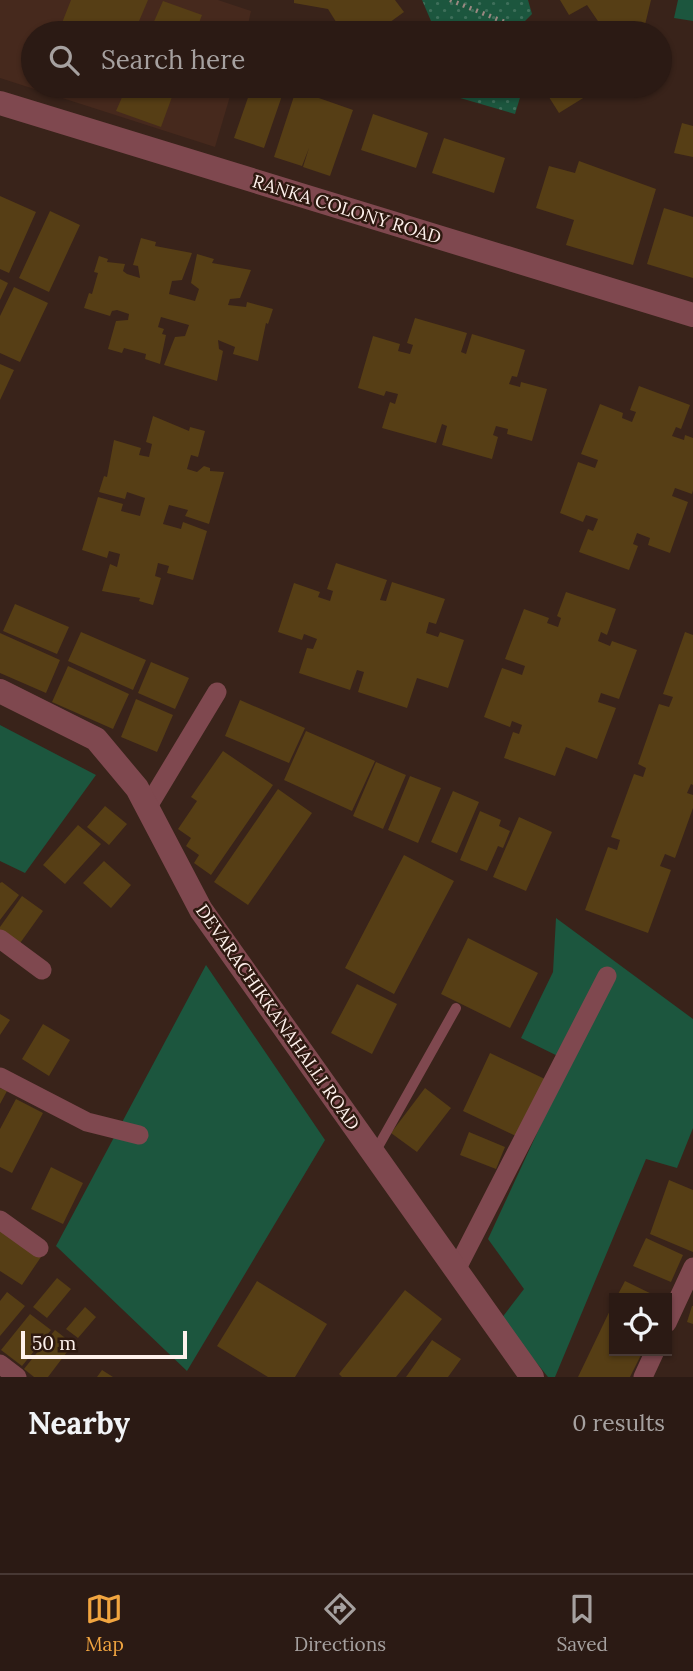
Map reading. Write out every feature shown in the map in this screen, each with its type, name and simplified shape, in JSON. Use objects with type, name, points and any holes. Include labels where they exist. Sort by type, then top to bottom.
[{"type":"street","name":"RANKA COLONY ROAD","points":[[0,103],[693,314]]},
{"type":"street","name":"DEVARACHIKKANAHALLI ROAD","points":[[0,691],[96,739],[137,788],[201,910],[532,1377]]},
{"type":"street","points":[[147,807],[217,692]]},
{"type":"street","points":[[0,939],[42,970]]},
{"type":"street","points":[[456,1270],[607,976]]},
{"type":"street","points":[[0,1077],[87,1122],[139,1135]]},
{"type":"street","points":[[0,1220],[39,1248]]},
{"type":"street","points":[[672,1312],[693,1267]]},
{"type":"street","points":[[643,1377],[653,1356]]},
{"type":"street","points":[[0,1364],[17,1377]]},
{"type":"lane","points":[[374,1154],[456,1008]]},
{"type":"path","points":[[450,0],[502,21]]},
{"type":"shaded area","points":[[0,0],[218,0],[251,11],[249,21],[21,21],[21,85],[0,78]]},
{"type":"shaded area","points":[[62,98],[229,98],[215,147]]},
{"type":"green space","points":[[422,0],[528,0],[532,14],[525,21],[431,21]]},
{"type":"green space","points":[[678,0],[693,0],[693,21],[674,18]]},
{"type":"green space","points":[[460,98],[520,98],[515,114]]},
{"type":"green space","points":[[0,725],[96,775],[25,873],[0,861]]},
{"type":"green space","points":[[556,918],[693,1019],[693,1128],[677,1168],[646,1159],[555,1377],[548,1377],[501,1319],[524,1289],[488,1239],[570,1062],[521,1038],[553,972]]},
{"type":"green space","points":[[206,965],[325,1140],[187,1371],[56,1246]]},
{"type":"building","points":[[71,0],[148,0],[139,21],[63,21]]},
{"type":"building","points":[[294,0],[395,0],[404,12],[392,21],[336,21],[328,9],[294,3]]},
{"type":"building","points":[[560,0],[651,0],[646,21],[598,21],[587,5],[569,15]]},
{"type":"building","points":[[163,1],[202,15],[200,21],[154,21]]},
{"type":"building","points":[[122,98],[172,98],[161,127],[116,111]]},
{"type":"building","points":[[248,98],[281,98],[264,148],[234,138]]},
{"type":"building","points":[[293,98],[319,98],[353,110],[330,176],[303,167],[309,148],[302,166],[274,157]]},
{"type":"building","points":[[550,98],[583,98],[559,113]]},
{"type":"building","points":[[373,114],[428,133],[416,168],[361,150]]},
{"type":"building","points":[[682,123],[693,126],[693,157],[674,153]]},
{"type":"building","points":[[444,138],[505,158],[494,193],[432,173]]},
{"type":"building","points":[[579,161],[656,189],[633,265],[566,245],[574,220],[536,208],[549,166],[575,173]]},
{"type":"building","points":[[0,196],[36,212],[9,273],[0,269]]},
{"type":"building","points":[[664,208],[693,217],[693,278],[647,264]]},
{"type":"building","points":[[50,211],[80,225],[49,292],[19,278]]},
{"type":"building","points":[[141,238],[156,242],[155,246],[192,253],[182,280],[172,281],[169,294],[195,301],[199,289],[191,283],[197,254],[214,259],[212,263],[251,270],[240,298],[230,299],[228,305],[246,307],[247,302],[273,309],[268,324],[266,323],[258,361],[233,354],[235,347],[218,340],[219,349],[223,351],[217,381],[164,365],[175,337],[185,336],[189,325],[161,317],[158,327],[164,329],[162,334],[166,335],[160,364],[145,359],[146,354],[124,348],[122,353],[108,349],[116,321],[128,320],[129,314],[117,310],[112,311],[110,316],[84,308],[89,293],[92,294],[98,273],[94,272],[99,256],[108,259],[107,262],[125,264],[123,271],[140,278],[138,266],[133,265]]},
{"type":"building","points":[[0,279],[8,283],[0,300]]},
{"type":"building","points":[[14,287],[48,303],[20,362],[0,353],[0,316]]},
{"type":"building","points":[[415,318],[467,333],[461,352],[466,354],[472,334],[525,350],[517,377],[512,376],[509,384],[520,387],[521,382],[547,389],[532,441],[507,434],[508,429],[496,426],[493,435],[498,437],[492,459],[442,445],[447,426],[442,424],[436,443],[382,428],[390,402],[395,404],[398,394],[386,391],[384,396],[358,388],[373,336],[400,344],[398,351],[410,354],[413,345],[407,343]]},
{"type":"building","points":[[0,364],[14,370],[0,400]]},
{"type":"building","points":[[639,386],[690,405],[681,429],[676,427],[672,436],[684,440],[685,435],[693,438],[693,490],[692,494],[675,488],[672,496],[688,502],[670,553],[648,545],[650,538],[637,533],[633,544],[638,546],[629,570],[579,552],[588,529],[593,531],[598,519],[586,515],[583,522],[560,513],[578,462],[595,468],[598,460],[581,454],[600,404],[623,413],[622,418],[632,422],[636,412],[630,410]]},
{"type":"building","points":[[153,416],[189,431],[190,427],[205,431],[198,457],[191,455],[187,469],[197,472],[204,466],[210,468],[210,471],[224,472],[209,524],[185,516],[188,510],[169,505],[163,524],[181,529],[183,522],[207,531],[193,580],[167,573],[169,566],[158,563],[155,576],[161,578],[153,605],[139,601],[140,598],[102,591],[110,564],[117,567],[120,554],[109,551],[107,558],[82,550],[98,497],[123,504],[121,511],[140,516],[145,498],[127,492],[125,499],[99,492],[104,476],[107,477],[114,440],[141,448],[139,455],[149,457],[152,444],[146,442]]},
{"type":"building","points":[[336,563],[387,580],[380,600],[386,601],[392,582],[445,599],[436,624],[429,622],[426,633],[438,637],[440,632],[464,640],[448,688],[417,678],[407,708],[358,692],[364,672],[357,670],[350,690],[299,673],[307,648],[313,649],[317,639],[304,634],[302,640],[278,632],[294,583],[320,592],[318,597],[330,601],[333,591],[327,589]]},
{"type":"building","points":[[566,592],[616,609],[607,635],[601,632],[598,641],[610,646],[612,641],[637,650],[619,699],[601,693],[598,702],[616,708],[597,759],[566,747],[555,776],[504,758],[513,732],[519,734],[522,725],[512,721],[510,727],[484,717],[502,668],[522,675],[525,666],[505,659],[524,609],[549,618],[547,623],[558,627],[561,618],[557,616]]},
{"type":"building","points":[[15,604],[69,627],[57,654],[3,631]]},
{"type":"building","points":[[81,632],[146,660],[133,690],[68,661]]},
{"type":"building","points":[[685,632],[693,635],[693,785],[691,784],[687,793],[693,795],[693,808],[675,858],[665,854],[660,866],[671,870],[648,933],[585,910],[608,847],[617,850],[620,840],[611,837],[634,774],[643,777],[646,768],[638,764],[659,704],[669,707],[673,697],[663,694]]},
{"type":"building","points":[[0,633],[60,660],[46,693],[0,673]]},
{"type":"building","points":[[151,662],[189,678],[175,709],[138,693]]},
{"type":"building","points":[[68,666],[129,694],[113,729],[52,702]]},
{"type":"building","points":[[136,699],[173,715],[157,752],[121,737]]},
{"type":"building","points":[[240,700],[305,728],[289,763],[225,736]]},
{"type":"building","points":[[306,731],[375,761],[352,811],[284,780]]},
{"type":"building","points":[[223,751],[273,785],[211,875],[194,863],[199,855],[186,846],[191,838],[178,829],[197,801],[191,797]]},
{"type":"building","points":[[376,762],[406,775],[383,829],[353,816]]},
{"type":"building","points":[[410,776],[441,788],[418,843],[388,830]]},
{"type":"building","points":[[278,789],[312,813],[248,905],[214,882]]},
{"type":"building","points":[[453,791],[479,802],[457,853],[431,842]]},
{"type":"building","points":[[105,806],[127,824],[109,845],[87,827]]},
{"type":"building","points":[[480,811],[501,820],[499,826],[510,831],[503,848],[498,846],[487,871],[460,860]]},
{"type":"building","points":[[519,817],[552,832],[526,891],[493,877]]},
{"type":"building","points":[[78,825],[101,844],[65,884],[43,865]]},
{"type":"building","points":[[404,855],[454,881],[394,994],[345,968]]},
{"type":"building","points":[[104,861],[131,885],[111,908],[83,883]]},
{"type":"building","points":[[0,883],[19,895],[0,920]]},
{"type":"building","points":[[22,896],[43,911],[18,946],[0,933],[0,927]]},
{"type":"building","points":[[468,938],[538,973],[510,1028],[441,994]]},
{"type":"building","points":[[357,984],[397,1004],[372,1054],[331,1033]]},
{"type":"building","points":[[0,1014],[10,1020],[0,1035]]},
{"type":"building","points":[[43,1024],[70,1040],[49,1076],[22,1059]]},
{"type":"building","points":[[490,1053],[547,1080],[520,1138],[463,1111]]},
{"type":"building","points":[[0,1088],[7,1091],[0,1104]]},
{"type":"building","points":[[425,1088],[451,1108],[417,1152],[391,1133]]},
{"type":"building","points":[[16,1099],[43,1113],[12,1173],[0,1167],[0,1129]]},
{"type":"building","points":[[469,1132],[505,1147],[496,1169],[460,1155]]},
{"type":"building","points":[[51,1167],[83,1183],[63,1224],[31,1209]]},
{"type":"building","points":[[669,1180],[693,1190],[693,1252],[650,1234]]},
{"type":"building","points":[[0,1231],[41,1257],[22,1285],[0,1271]]},
{"type":"building","points":[[646,1238],[683,1255],[671,1282],[633,1266]]},
{"type":"building","points":[[57,1278],[71,1289],[47,1318],[33,1307]]},
{"type":"building","points":[[257,1281],[327,1324],[295,1377],[268,1377],[217,1346]]},
{"type":"building","points":[[625,1281],[650,1293],[619,1293]]},
{"type":"building","points":[[405,1290],[442,1319],[396,1377],[342,1377],[339,1374]]},
{"type":"building","points":[[7,1292],[25,1306],[0,1336],[0,1301]]},
{"type":"building","points":[[693,1306],[693,1324],[687,1322]]},
{"type":"building","points":[[85,1307],[96,1317],[78,1338],[66,1329]]},
{"type":"building","points":[[609,1312],[609,1356],[640,1356],[630,1377],[578,1377]]},
{"type":"building","points":[[30,1314],[51,1330],[22,1366],[1,1350]]},
{"type":"building","points":[[55,1330],[73,1344],[48,1377],[34,1377],[24,1369]]},
{"type":"building","points":[[432,1340],[461,1359],[448,1377],[406,1377]]},
{"type":"building","points":[[102,1370],[113,1377],[97,1377]]}]
